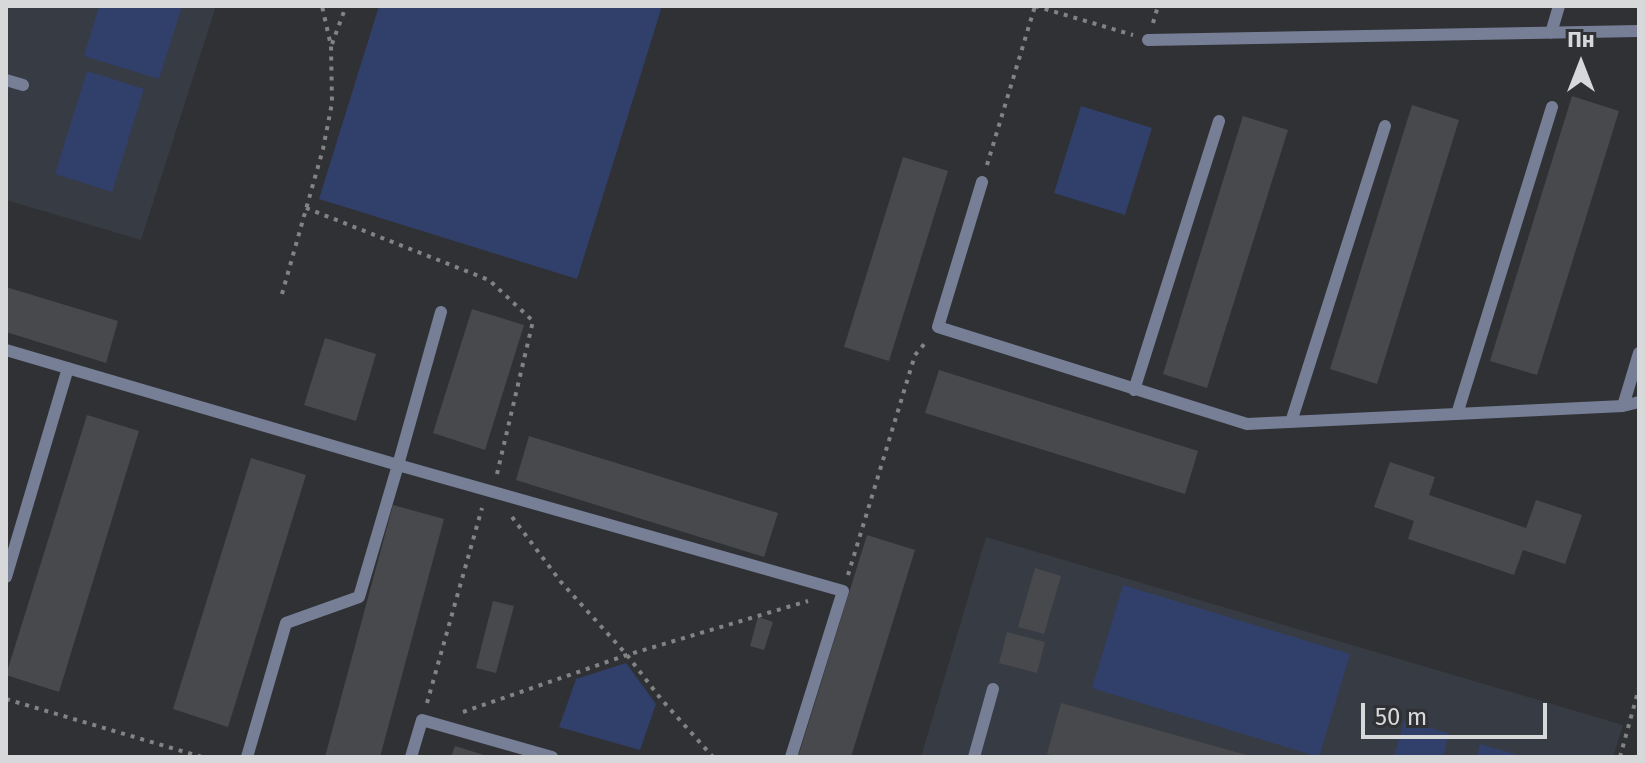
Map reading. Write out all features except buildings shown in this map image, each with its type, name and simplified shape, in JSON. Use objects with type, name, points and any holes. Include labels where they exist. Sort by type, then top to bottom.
[{"type":"lane","points":[[1551,33],[1559,6]]},
{"type":"lane","points":[[1148,40],[1639,31]]},
{"type":"lane","points":[[6,80],[23,85]]},
{"type":"lane","points":[[1457,414],[1552,107]]},
{"type":"lane","points":[[1134,390],[1219,121]]},
{"type":"lane","points":[[1291,422],[1385,126]]},
{"type":"lane","points":[[982,182],[938,327],[1247,424],[1623,406],[1639,402]]},
{"type":"lane","points":[[247,757],[286,623],[359,597],[441,312]]},
{"type":"lane","points":[[6,350],[843,591],[791,757]]},
{"type":"lane","points":[[1623,406],[1639,353]]},
{"type":"lane","points":[[6,577],[68,368]]},
{"type":"lane","points":[[974,757],[993,689]]},
{"type":"lane","points":[[411,757],[422,720],[552,757]]},
{"type":"path","points":[[282,294],[323,149],[332,103],[331,46],[322,6]]},
{"type":"path","points":[[331,46],[346,6]]},
{"type":"path","points":[[982,182],[1035,6],[1148,40]]},
{"type":"path","points":[[475,708],[627,655],[843,591],[915,355],[938,327]]},
{"type":"path","points":[[490,491],[561,582],[713,757]]},
{"type":"path","points":[[422,720],[490,491]]},
{"type":"path","points":[[1620,757],[1639,688]]},
{"type":"path","points":[[6,699],[202,757]]},
{"type":"shaded area","points":[[6,6],[216,6],[141,240],[6,200]]},
{"type":"shaded area","points":[[99,6],[182,6],[159,79],[84,56]]},
{"type":"shaded area","points":[[379,6],[662,6],[577,279],[319,199]]},
{"type":"shaded area","points":[[87,71],[144,89],[112,192],[55,174]]},
{"type":"shaded area","points":[[1081,106],[1152,128],[1125,215],[1054,193]]},
{"type":"shaded area","points":[[986,537],[1623,725],[1613,757],[921,757]]},
{"type":"shaded area","points":[[1123,585],[1350,654],[1319,757],[1092,688]]},
{"type":"shaded area","points":[[626,663],[656,704],[640,750],[559,727],[576,679]]},
{"type":"shaded area","points":[[1404,721],[1449,733],[1443,757],[1394,757]]},
{"type":"shaded area","points":[[1480,744],[1525,757],[1477,757]]}]
